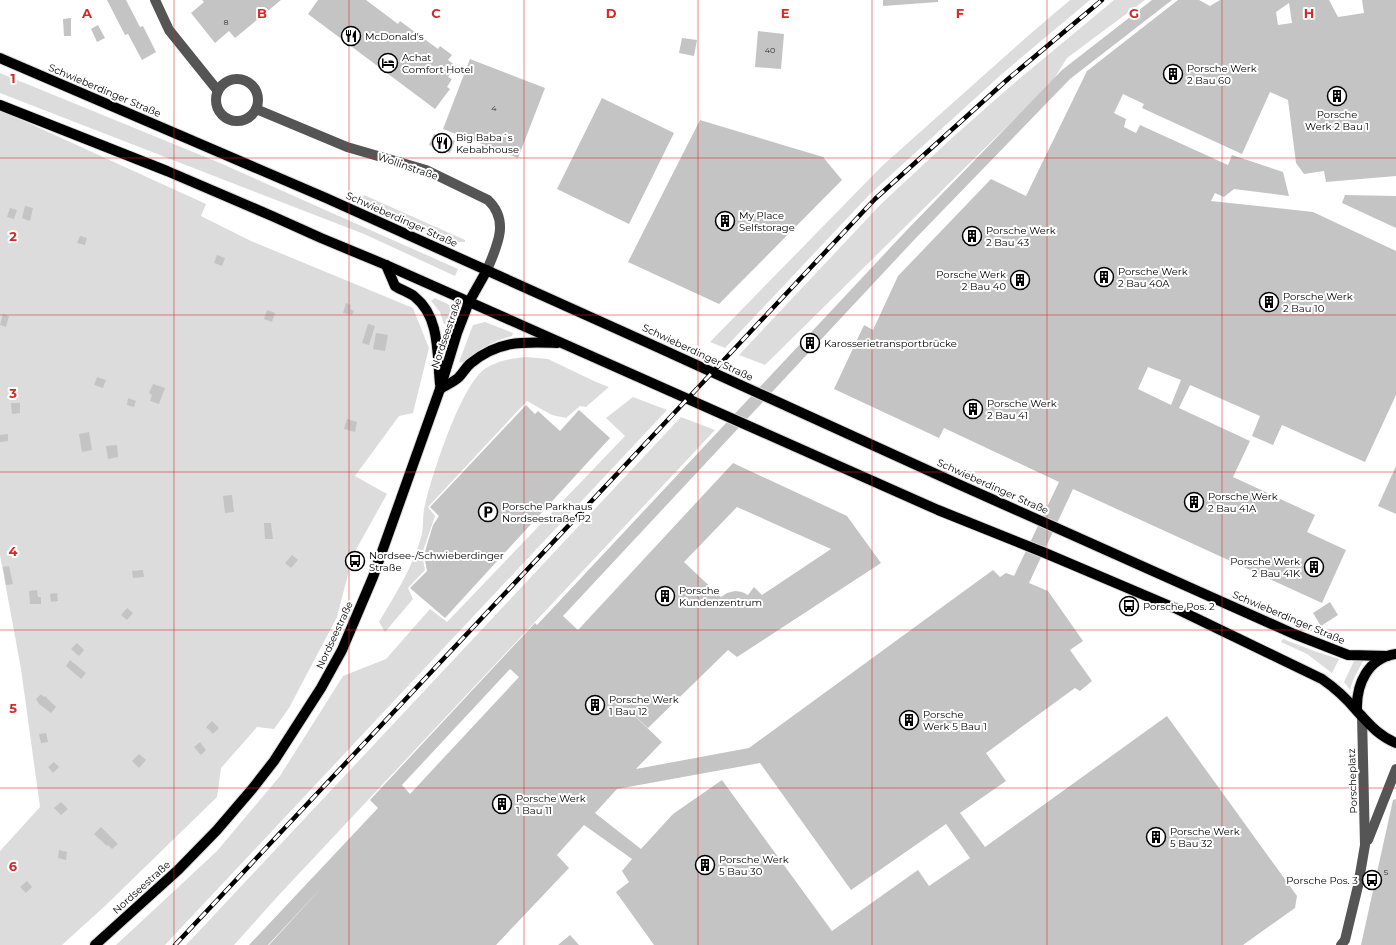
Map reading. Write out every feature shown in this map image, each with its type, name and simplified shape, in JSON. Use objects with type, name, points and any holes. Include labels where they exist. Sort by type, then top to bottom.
[{"type":"main road","name":"Schwieberdinger Straße","points":[[0,58],[319,195],[1294,634],[1348,655],[1392,655]]},
{"type":"main road","points":[[0,105],[167,171],[386,265],[938,510],[1045,553],[1177,609],[1322,679],[1333,687],[1378,733],[1396,743]]},
{"type":"main road","points":[[386,265],[395,286],[414,296],[431,316],[435,334],[440,389],[457,378],[470,364],[491,350],[500,346],[524,342],[563,343]]},
{"type":"main road","name":"Nordseestraße","points":[[95,945],[178,870],[217,830],[274,761],[321,688],[342,650],[373,577],[440,389],[457,333],[469,302],[487,270]]},
{"type":"main road","name":"Porscheplatz","points":[[1359,713],[1357,696],[1364,675],[1371,666],[1392,655]]},
{"type":"street","points":[[156,0],[169,30],[218,91]]},
{"type":"street","points":[[231,80],[240,80],[251,84],[257,92],[258,102],[256,109],[251,116],[243,120],[234,121],[224,117],[217,108],[216,99],[218,91],[223,85],[231,80]]},
{"type":"street","name":"Wollinstraße","points":[[256,109],[347,147],[426,170],[488,200],[495,207],[499,216],[500,231],[498,242],[487,270]]},
{"type":"street","name":"Porscheplatz","points":[[1341,945],[1345,940],[1358,886],[1365,845],[1359,713]]},
{"type":"street","name":"Porscheplatz","points":[[1365,845],[1396,769]]},
{"type":"shaded area","points":[[1070,0],[1090,0],[1003,73],[870,194],[725,348],[710,342],[882,166]]},
{"type":"shaded area","points":[[1114,0],[1145,0],[1067,58],[1052,82],[765,365],[739,355],[881,204],[1013,84]]},
{"type":"shaded area","points":[[0,73],[220,163],[458,269],[455,276],[364,234],[0,93]]},
{"type":"shaded area","points":[[0,110],[206,204],[201,216],[251,241],[413,308],[429,348],[413,413],[399,416],[355,476],[387,494],[353,555],[337,617],[289,708],[274,729],[257,727],[221,768],[217,797],[106,905],[62,945],[0,945],[0,851],[40,807],[21,669],[0,555]]},
{"type":"shaded area","points":[[364,195],[465,240],[465,242],[455,242],[442,238],[361,202]]},
{"type":"shaded area","points":[[435,298],[451,306],[453,313],[452,324],[444,324],[440,312],[431,301]]},
{"type":"shaded area","points":[[485,322],[513,333],[512,336],[486,346],[464,363],[459,362],[473,325]]},
{"type":"shaded area","points":[[526,357],[548,359],[609,387],[586,407],[580,406],[566,418],[552,415],[527,401],[428,507],[435,516],[422,554],[425,570],[408,588],[413,599],[385,632],[379,622],[403,581],[413,560],[422,534],[425,505],[434,473],[449,431],[467,392],[476,377],[491,365],[510,359]]},
{"type":"shaded area","points":[[633,397],[667,410],[165,945],[116,945],[217,851],[280,776],[343,676],[386,659],[430,609],[447,622],[625,436],[606,418]]},
{"type":"shaded area","points":[[681,417],[715,430],[278,896],[234,945],[186,945]]},
{"type":"shaded area","points":[[1283,639],[1339,659],[1332,673],[1307,654],[1281,642]]},
{"type":"shaded area","points":[[1354,661],[1363,661],[1353,680],[1350,690],[1344,682]]},
{"type":"building","points":[[107,0],[126,0],[140,27],[143,26],[156,52],[142,60],[128,34],[125,35]]},
{"type":"building","points":[[202,0],[281,0],[235,38],[229,31],[215,43],[191,13],[204,2]]},
{"type":"building","points":[[318,0],[366,0],[398,24],[400,21],[438,49],[440,46],[452,55],[448,60],[456,66],[448,77],[452,79],[447,87],[450,89],[435,109],[308,14]]},
{"type":"building","points":[[883,0],[938,0],[938,2],[883,6]]},
{"type":"building","points":[[1152,0],[1172,0],[1070,79],[914,240],[563,616],[578,630],[733,463],[847,516],[881,563],[737,657],[728,650],[648,728],[616,698],[662,742],[636,769],[749,748],[993,570],[1000,577],[1006,573],[1014,576],[1059,482],[944,428],[939,438],[834,389],[864,325],[873,330],[898,276],[991,179],[1026,196],[1087,71],[1178,0],[1199,0],[1210,6],[1220,0],[1329,0],[1338,17],[1364,13],[1362,0],[1396,0],[1396,176],[1326,182],[1324,171],[1304,174],[1296,163],[1288,100],[1270,92],[1242,154],[1142,108],[1144,104],[1123,94],[1114,113],[1126,119],[1124,127],[1136,133],[1140,125],[1228,165],[1232,155],[1283,172],[1289,196],[1234,189],[1224,197],[1215,193],[1211,201],[1313,212],[1396,251],[1396,395],[1365,462],[1282,425],[1273,445],[1252,436],[1260,416],[1190,385],[1179,408],[1250,441],[1233,477],[1315,515],[1307,532],[1346,550],[1322,603],[1073,489],[1029,583],[1048,591],[1083,641],[1070,650],[1092,681],[1080,691],[1075,688],[986,753],[1006,781],[960,813],[985,847],[1167,716],[1297,896],[1295,908],[1243,945],[654,945],[616,892],[629,882],[622,871],[632,859],[584,825],[557,855],[569,868],[496,945],[269,945],[324,885],[268,945],[249,945],[378,808],[370,800],[535,623],[537,625],[905,232],[1062,70]],"holes":[[[1289,3],[1292,23],[1278,25],[1276,12]],[[1148,367],[1181,380],[1171,405],[1138,389]],[[737,507],[831,549],[762,595],[754,587],[748,595],[735,591],[727,593],[721,597],[684,562]],[[510,669],[519,677],[410,794],[402,785]],[[760,763],[851,890],[946,824],[970,858],[929,886],[918,870],[832,931],[722,780],[673,814],[641,849],[595,813],[617,789]]]},
{"type":"building","points":[[71,18],[71,36],[64,36],[63,19]]},
{"type":"building","points":[[98,25],[105,38],[97,42],[91,29]]},
{"type":"building","points":[[758,31],[784,34],[781,69],[755,67]]},
{"type":"building","points":[[682,38],[697,40],[694,56],[679,53]]},
{"type":"building","points":[[470,59],[545,88],[518,158],[443,129]]},
{"type":"building","points":[[602,98],[674,133],[629,224],[557,189]]},
{"type":"building","name":"My Place Selfstorage","points":[[700,120],[823,157],[842,180],[719,304],[628,262]]},
{"type":"building","name":"Big Baba´s Kebabhouse","points":[[434,134],[455,141],[450,153],[429,145]]},
{"type":"building","points":[[1345,195],[1396,196],[1396,228],[1342,203]]},
{"type":"building","points":[[25,206],[33,208],[30,221],[22,218]]},
{"type":"building","points":[[10,208],[17,210],[14,219],[7,217]]},
{"type":"building","points":[[80,236],[87,238],[85,245],[77,243]]},
{"type":"building","points":[[217,255],[225,258],[222,266],[214,263]]},
{"type":"building","points":[[346,303],[351,305],[350,309],[354,311],[352,315],[343,313]]},
{"type":"building","points":[[267,310],[275,313],[272,322],[264,319]]},
{"type":"building","points":[[3,314],[9,316],[6,327],[0,325]]},
{"type":"building","points":[[368,324],[375,326],[369,345],[362,343]]},
{"type":"building","points":[[376,333],[388,335],[385,351],[373,349]]},
{"type":"building","points":[[97,377],[106,380],[103,388],[94,385]]},
{"type":"building","points":[[153,384],[165,388],[159,404],[150,401],[152,395],[149,393]]},
{"type":"building","points":[[128,398],[136,401],[134,407],[127,405]]},
{"type":"building","points":[[11,403],[20,403],[20,413],[12,414]]},
{"type":"building","name":"Porsche Parkhaus Nordseestraße P2","points":[[526,405],[535,414],[538,411],[560,431],[579,410],[610,438],[445,618],[410,588],[427,571],[424,555],[433,525],[439,516],[430,507]]},
{"type":"building","points":[[347,419],[357,422],[355,432],[344,429]]},
{"type":"building","points":[[89,432],[92,450],[82,452],[79,434]]},
{"type":"building","points":[[8,434],[8,441],[0,442],[0,435]]},
{"type":"building","points":[[117,445],[118,457],[108,459],[106,446]]},
{"type":"building","points":[[1396,466],[1396,514],[1378,506]]},
{"type":"building","points":[[232,495],[234,512],[225,513],[223,496]]},
{"type":"building","points":[[264,523],[271,523],[273,539],[265,539]]},
{"type":"building","points":[[292,555],[298,560],[291,568],[285,563]]},
{"type":"building","points":[[9,566],[13,584],[6,585],[3,567]]},
{"type":"building","points":[[143,570],[144,577],[133,578],[132,571]]},
{"type":"building","points":[[37,590],[38,597],[41,597],[41,604],[30,604],[29,591]]},
{"type":"building","points":[[57,593],[58,601],[51,602],[50,594]]},
{"type":"building","points":[[1330,602],[1338,615],[1321,626],[1313,613]]},
{"type":"building","points":[[127,608],[133,613],[127,620],[121,615]]},
{"type":"building","points":[[77,643],[84,650],[79,656],[71,649]]},
{"type":"building","points":[[70,660],[86,673],[81,679],[66,666]]},
{"type":"building","points":[[41,694],[56,707],[51,713],[39,704],[36,699]]},
{"type":"building","points":[[212,721],[219,728],[213,734],[206,727]]},
{"type":"building","points":[[46,733],[48,742],[41,743],[39,734]]},
{"type":"building","points":[[200,742],[206,750],[201,755],[194,747]]},
{"type":"building","points":[[139,754],[146,760],[139,768],[132,761]]},
{"type":"building","points":[[54,762],[59,767],[53,773],[48,767]]},
{"type":"building","points":[[1396,799],[1396,945],[1361,945],[1393,800]]},
{"type":"building","points":[[61,802],[68,809],[61,815],[54,808]]},
{"type":"building","points":[[101,827],[118,844],[112,849],[94,834]]},
{"type":"building","points":[[59,850],[67,852],[66,860],[58,858]]},
{"type":"building","points":[[27,881],[32,887],[26,893],[20,887]]},
{"type":"building","points":[[570,935],[579,945],[558,945]]},
{"type":"railway","points":[[175,945],[875,199],[1008,79],[1102,0]]},
{"type":"place","name":"McDonald's","points":[[351,36]]},
{"type":"place","name":"Achat Comfort Hotel","points":[[388,63]]},
{"type":"place","name":"Porsche Werk 2 Bau 60","points":[[1173,74]]},
{"type":"place","name":"Porsche Werk 2 Bau 1","points":[[1337,96]]},
{"type":"place","name":"Big Baba´s Kebabhouse","points":[[442,143]]},
{"type":"place","name":"My Place Selfstorage","points":[[725,221]]},
{"type":"place","name":"Porsche Werk 2 Bau 43","points":[[972,236]]},
{"type":"place","name":"Porsche Werk 2 Bau 40A","points":[[1104,277]]},
{"type":"place","name":"Porsche Werk 2 Bau 40","points":[[1020,280]]},
{"type":"place","name":"Porsche Werk 2 Bau 10","points":[[1269,302]]},
{"type":"place","name":"Karosserietransportbrücke","points":[[810,343]]},
{"type":"place","name":"Porsche Werk 2 Bau 41","points":[[973,409]]},
{"type":"place","name":"Porsche Werk 2 Bau 41A","points":[[1194,502]]},
{"type":"place","name":"Porsche Parkhaus Nordseestraße P2","points":[[488,512]]},
{"type":"place","name":"Nordsee-/Schwieberdinger Straße","points":[[355,561]]},
{"type":"place","name":"Porsche Werk 2 Bau 41K","points":[[1314,567]]},
{"type":"place","name":"Porsche Kundenzentrum","points":[[665,596]]},
{"type":"place","name":"Porsche Pos. 2","points":[[1129,606]]},
{"type":"place","name":"Porsche Werk 1 Bau 12","points":[[595,705]]},
{"type":"place","name":"Porsche Werk 5 Bau 1","points":[[909,720]]},
{"type":"place","name":"Porsche Werk 1 Bau 11","points":[[502,804]]},
{"type":"place","name":"Porsche Werk 5 Bau 32","points":[[1156,837]]},
{"type":"place","name":"Porsche Werk 5 Bau 30","points":[[705,865]]},
{"type":"place","name":"Porsche Pos. 3","points":[[1372,880]]}]
